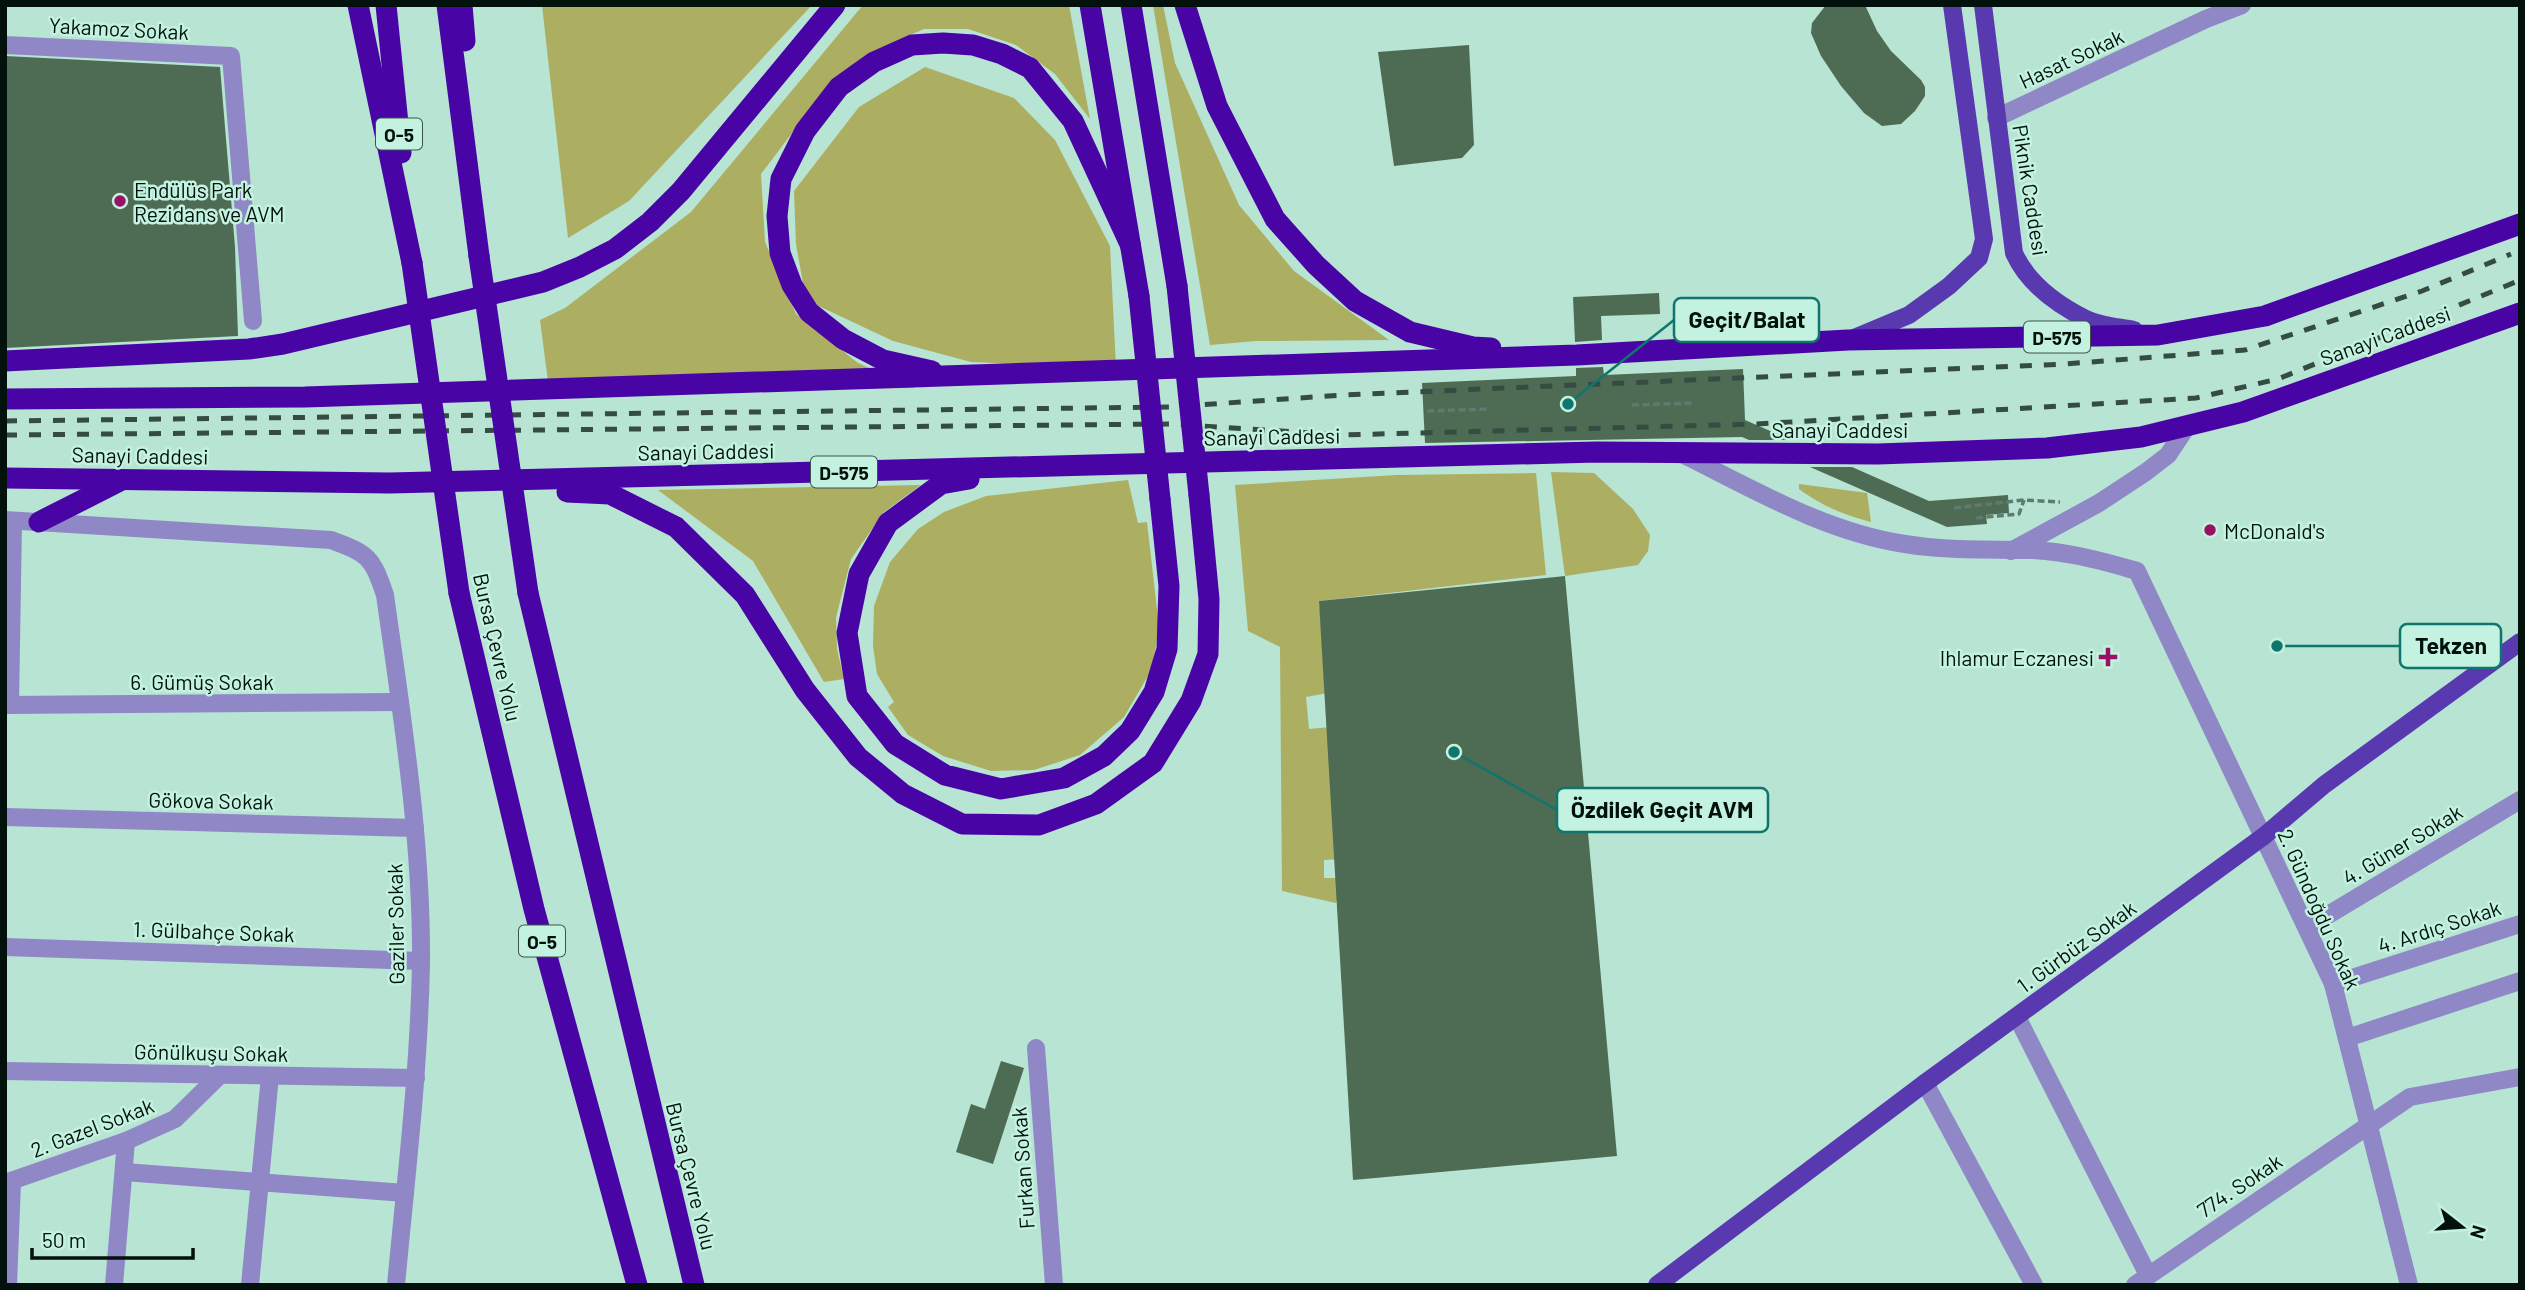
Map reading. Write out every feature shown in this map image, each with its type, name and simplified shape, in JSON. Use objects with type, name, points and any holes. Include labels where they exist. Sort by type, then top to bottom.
[{"type":"highway","points":[[358,5],[412,263]]},
{"type":"highway","name":"Bursa Çevre Yolu","points":[[386,5],[412,263],[459,593],[534,909],[637,1285]]},
{"type":"highway","name":"Bursa Çevre Yolu","points":[[447,5],[528,593],[694,1285]]},
{"type":"highway","points":[[462,5],[480,256]]},
{"type":"highway","points":[[5,361],[216,352],[283,344],[543,282],[580,267],[624,242],[650,222],[681,191],[835,5]]},
{"type":"highway","points":[[1051,466],[941,484],[888,523],[859,574],[847,633],[857,696],[895,744],[945,775],[1001,789],[1064,778],[1104,756],[1130,731],[1154,692],[1167,649],[1169,586],[1139,296],[1090,5]]},
{"type":"highway","points":[[390,483],[610,494],[676,527],[745,595],[804,690],[858,757],[903,794],[962,824],[1039,825],[1096,804],[1153,763],[1191,701],[1208,654],[1209,599],[1177,286],[1130,5]]},
{"type":"highway","points":[[1185,5],[1217,106],[1276,219],[1315,265],[1355,301],[1410,332],[1473,347],[1577,355]]},
{"type":"highway","points":[[962,377],[883,360],[843,339],[808,312],[792,285],[779,253],[777,216],[780,179],[805,131],[839,87],[874,62],[912,45],[973,45],[1002,54],[1030,68],[1073,121],[1130,244]]},
{"type":"highway","name":"D-575","points":[[5,399],[305,397],[1577,355],[1849,340],[2158,335],[2265,316],[2520,224]]},
{"type":"highway","name":"Sanayi Caddesi","points":[[5,478],[390,483],[1597,452],[1878,454],[2021,450],[2095,443],[2186,428],[2243,412],[2520,313]]},
{"type":"highway","points":[[39,522],[125,479]]},
{"type":"main road","points":[[1849,340],[1909,315],[1949,286],[1979,258],[1984,239],[1952,5]]},
{"type":"main road","name":"Piknik Caddesi","points":[[1983,5],[2014,253],[2022,272],[2045,293],[2087,320],[2158,335]]},
{"type":"main road","name":"1. Gürbüz Sokak","points":[[1657,1285],[1925,1083],[2264,836],[2324,785],[2520,642]]},
{"type":"street","name":"Hasat Sokak","points":[[1996,118],[2205,12],[2242,5]]},
{"type":"street","name":"Yakamoz Sokak","points":[[5,45],[231,56],[253,321]]},
{"type":"street","points":[[1682,454],[1815,518],[1863,535],[1942,550],[2011,551],[2099,503],[2146,472],[2168,455],[2186,428]]},
{"type":"street","points":[[8,705],[9,520],[39,522]]},
{"type":"street","name":"Gaziler Sokak","points":[[39,522],[331,540],[358,550],[374,564],[384,594],[415,828],[421,961],[416,1079],[396,1285]]},
{"type":"street","name":"2. Gündoğdu Sokak","points":[[2011,551],[2064,553],[2098,559],[2137,571],[2333,984],[2409,1285]]},
{"type":"street","name":"6. Gümüş Sokak","points":[[8,705],[400,702]]},
{"type":"street","name":"4. Güner Sokak","points":[[2308,927],[2520,800]]},
{"type":"street","name":"Gökova Sokak","points":[[5,817],[415,828]]},
{"type":"street","name":"4. Ardıç Sokak","points":[[2333,984],[2520,924]]},
{"type":"street","name":"1. Gülbahçe Sokak","points":[[5,947],[421,961]]},
{"type":"street","points":[[2347,1038],[2520,981]]},
{"type":"street","points":[[2017,1017],[2141,1280]]},
{"type":"street","name":"Furkan Sokak","points":[[1036,1048],[1054,1285]]},
{"type":"street","name":"Gönülkuşu Sokak","points":[[5,1071],[416,1079]]},
{"type":"street","name":"2. Gazel Sokak","points":[[8,1183],[126,1142],[175,1119],[220,1075]]},
{"type":"street","points":[[250,1285],[270,1076]]},
{"type":"street","name":"774. Sokak","points":[[2141,1280],[2410,1097],[2520,1077]]},
{"type":"street","points":[[1925,1083],[2034,1285]]},
{"type":"street","points":[[114,1285],[126,1142]]},
{"type":"street","points":[[124,1172],[405,1193]]},
{"type":"street","points":[[8,1183],[8,1285]]},
{"type":"path","points":[[1632,405],[1694,403]]},
{"type":"path","points":[[1427,411],[1489,409]]},
{"type":"path","points":[[1976,518],[2019,514],[2024,500]]},
{"type":"path","points":[[1954,508],[2024,500],[2061,502]]},
{"type":"green space","points":[[542,5],[812,5],[629,201],[568,238]]},
{"type":"green space","points":[[863,5],[1069,5],[1090,119],[1055,74],[1016,45],[968,29],[924,29],[878,49],[833,79],[761,174],[765,242],[796,314],[858,363],[915,388],[604,391],[549,389],[540,320],[565,308],[691,212]]},
{"type":"green space","points":[[1153,5],[1163,5],[1175,63],[1239,205],[1294,271],[1389,340],[1256,341],[1210,345]]},
{"type":"green space","points":[[925,67],[1014,98],[1055,140],[1110,246],[1116,368],[971,362],[893,341],[806,300],[796,244],[794,191],[859,107]]},
{"type":"green space","points":[[1551,472],[1594,473],[1633,509],[1650,535],[1648,551],[1638,565],[1565,576]]},
{"type":"green space","points":[[1536,473],[1546,575],[1319,601],[1328,693],[1306,697],[1309,729],[1331,727],[1342,859],[1324,860],[1324,878],[1345,878],[1336,903],[1282,891],[1280,647],[1248,631],[1235,485],[1396,475]]},
{"type":"green space","points":[[1128,480],[1138,523],[1147,522],[1159,627],[1152,669],[1124,717],[1080,755],[1034,770],[991,771],[943,756],[908,735],[888,707],[894,702],[877,674],[873,646],[874,606],[890,562],[918,529],[944,512],[986,496]]},
{"type":"green space","points":[[1799,484],[1867,493],[1871,522],[1825,505],[1799,489]]},
{"type":"green space","points":[[921,485],[884,512],[851,559],[836,617],[837,649],[844,679],[824,682],[753,561],[658,490]]},
{"type":"building","points":[[1826,5],[1865,5],[1877,31],[1891,51],[1921,80],[1925,87],[1925,96],[1915,111],[1901,124],[1882,126],[1864,113],[1841,86],[1821,56],[1811,33],[1812,23]]},
{"type":"building","points":[[1469,45],[1474,145],[1462,158],[1394,166],[1378,52]]},
{"type":"building","name":"Endülüs Park Rezidans ve AVM","points":[[5,56],[220,67],[235,247],[238,336],[5,348]]},
{"type":"building","points":[[1659,293],[1660,314],[1601,316],[1602,340],[1575,342],[1573,297]]},
{"type":"building","points":[[1603,367],[1604,375],[1743,369],[1745,420],[1791,440],[1749,440],[1742,437],[1425,443],[1422,383],[1576,376],[1576,368]]},
{"type":"building","points":[[1810,467],[1852,467],[1929,501],[2008,495],[2009,513],[1986,515],[1987,524],[1947,527]]},
{"type":"building","points":[[1565,576],[1617,1156],[1353,1180],[1319,601]]},
{"type":"building","points":[[1001,1061],[1024,1068],[993,1164],[956,1152],[971,1104],[985,1109]]},
{"type":"railway","points":[[5,421],[1169,407],[1343,395],[2065,364],[2245,350],[2422,291],[2511,254]]},
{"type":"railway","points":[[5,435],[1172,424],[1342,435],[1757,424],[2196,398],[2278,379],[2518,281]]},
{"type":"place","name":"Endülüs Park Rezidans ve AVM","points":[[120,201]]},
{"type":"place","name":"Geçit/Balat","points":[[1568,404]]},
{"type":"place","name":"McDonald's","points":[[2210,530]]},
{"type":"place","name":"Tekzen","points":[[2277,646]]},
{"type":"place","name":"Ihlamur Eczanesi","points":[[2108,657]]},
{"type":"place","name":"Özdilek Geçit AVM","points":[[1454,752]]}]
